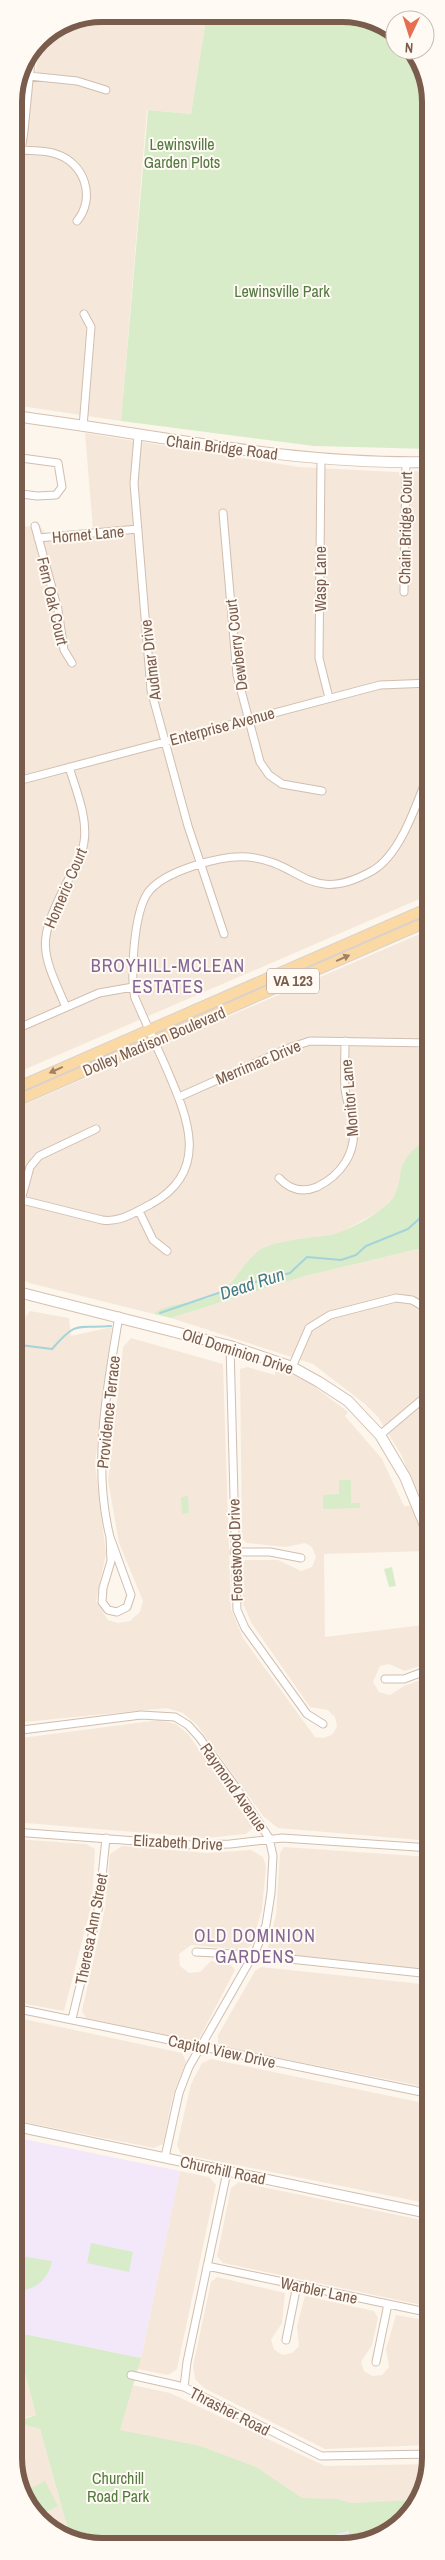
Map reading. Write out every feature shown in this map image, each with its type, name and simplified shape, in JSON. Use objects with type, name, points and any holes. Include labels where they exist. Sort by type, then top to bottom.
[{"type":"main road","name":"Chain Bridge Road","points":[[22,417],[138,436],[322,459],[422,462]]},
{"type":"main road","name":"Dolley Madison Boulevard","points":[[22,1086],[422,911]]},
{"type":"main road","name":"Dolley Madison Boulevard","points":[[22,1099],[422,924]]},
{"type":"main road","name":"Old Dominion Drive","points":[[22,1292],[230,1346],[292,1367],[320,1382],[348,1401],[380,1435],[405,1477],[422,1518]]},
{"type":"street","points":[[22,141],[30,71]]},
{"type":"street","points":[[29,76],[77,81],[106,90]]},
{"type":"street","points":[[22,150],[56,154],[77,168],[87,192],[85,208],[76,221]]},
{"type":"street","points":[[83,427],[92,327],[84,314]]},
{"type":"street","name":"Audmar Drive","points":[[138,436],[134,483],[150,682],[188,826],[224,934]]},
{"type":"street","points":[[22,458],[58,463],[62,488],[56,495],[34,496],[22,494]]},
{"type":"street","name":"Wasp Lane","points":[[322,459],[319,658],[329,698]]},
{"type":"street","name":"Chain Bridge Court","points":[[404,592],[406,463]]},
{"type":"street","name":"Dewberry Court","points":[[223,513],[237,675],[260,762],[269,775],[290,787],[322,791]]},
{"type":"street","name":"Fern Oak Court","points":[[35,526],[58,610],[64,650],[72,663]]},
{"type":"street","name":"Hornet Lane","points":[[38,538],[138,529]]},
{"type":"street","name":"Enterprise Avenue","points":[[22,780],[384,684],[422,683]]},
{"type":"street","name":"Homeric Court","points":[[66,1007],[49,968],[45,947],[50,917],[78,862],[84,842],[84,821],[69,767]]},
{"type":"street","points":[[22,1200],[106,1221],[120,1220],[168,1193],[179,1179],[186,1163],[190,1134],[179,1097],[149,1030],[133,987],[132,967],[138,926],[147,894],[165,878],[201,864],[226,857],[249,857],[270,862],[318,885],[335,886],[348,882],[374,870],[395,849],[422,788]]},
{"type":"street","points":[[22,1026],[99,993],[133,987]]},
{"type":"street","name":"Merrimac Drive","points":[[179,1097],[302,1043],[345,1041],[422,1043]]},
{"type":"street","name":"Monitor Lane","points":[[279,1178],[287,1187],[300,1190],[312,1189],[341,1171],[349,1157],[353,1142],[353,1125],[345,1088],[345,1041]]},
{"type":"street","points":[[22,1189],[30,1168],[39,1156],[96,1129]]},
{"type":"street","points":[[138,1211],[154,1240],[167,1251]]},
{"type":"street","points":[[292,1367],[305,1335],[322,1318],[396,1298],[412,1300],[422,1304]]},
{"type":"street","name":"Providence Terrace","points":[[110,1537],[130,1595],[127,1607],[117,1612],[108,1610],[102,1601],[111,1561],[101,1454],[119,1316]]},
{"type":"street","name":"Forestwood Drive","points":[[230,1346],[235,1600],[240,1619],[307,1714],[323,1724]]},
{"type":"street","points":[[380,1435],[422,1400]]},
{"type":"street","points":[[234,1552],[270,1552],[300,1558]]},
{"type":"street","points":[[385,1679],[404,1679],[422,1672]]},
{"type":"street","name":"Raymond Avenue","points":[[22,1731],[140,1715],[175,1717],[188,1725],[199,1737],[235,1786],[269,1838],[273,1856],[270,1913],[266,1926],[253,1955],[199,2047],[181,2086],[165,2158]]},
{"type":"street","name":"Elizabeth Drive","points":[[22,1833],[217,1845],[269,1838],[312,1839],[422,1847]]},
{"type":"street","name":"Theresa Ann Street","points":[[72,2019],[98,1906],[106,1838]]},
{"type":"street","points":[[196,1952],[253,1955],[422,1973]]},
{"type":"street","name":"Capitol View Drive","points":[[22,2010],[422,2092]]},
{"type":"street","name":"Churchill Road","points":[[22,2128],[422,2212]]},
{"type":"street","name":"Thrasher Road","points":[[227,2172],[184,2387],[321,2456],[422,2454]]},
{"type":"street","name":"Warbler Lane","points":[[207,2266],[422,2311]]},
{"type":"street","points":[[286,2340],[297,2285]]},
{"type":"street","points":[[376,2362],[388,2304]]},
{"type":"street","points":[[131,2375],[184,2387]]},
{"type":"shaded area","points":[[102,22],[206,22],[191,114],[147,110],[121,421],[22,406],[22,102],[29,72],[36,70],[38,56],[46,46],[58,36],[87,24]]},
{"type":"shaded area","points":[[85,433],[299,467],[395,472],[422,471],[422,898],[22,1071],[22,526],[31,527],[40,525],[43,531],[48,534],[93,530]]},
{"type":"shaded area","points":[[422,933],[422,1043],[416,1048],[422,1049],[422,1142],[404,1161],[395,1195],[383,1209],[338,1234],[268,1246],[242,1269],[225,1289],[210,1297],[176,1305],[154,1314],[22,1280],[22,1106]]},
{"type":"shaded area","points":[[422,1248],[422,1506],[402,1456],[378,1417],[365,1404],[313,1364],[171,1318],[305,1276]]},
{"type":"shaded area","points":[[30,1311],[69,1318],[71,1336],[112,1327],[95,1464],[106,1554],[96,1601],[108,1620],[118,1623],[130,1621],[140,1612],[143,1601],[119,1543],[108,1480],[123,1347],[131,1338],[223,1364],[231,1609],[243,1638],[315,1737],[324,1738],[333,1734],[337,1726],[335,1717],[328,1710],[310,1707],[252,1624],[243,1604],[241,1566],[245,1560],[278,1560],[301,1571],[312,1567],[316,1557],[312,1547],[305,1543],[286,1547],[247,1543],[242,1539],[240,1369],[247,1367],[275,1375],[275,1368],[291,1374],[311,1384],[348,1412],[345,1416],[382,1459],[404,1506],[412,1506],[422,1531],[422,1551],[324,1554],[325,1637],[422,1625],[422,1665],[405,1671],[389,1664],[380,1666],[373,1682],[379,1692],[390,1695],[404,1686],[422,1679],[422,1840],[278,1828],[263,1816],[197,1725],[183,1713],[167,1708],[22,1722],[22,1334],[24,1319]]},
{"type":"shaded area","points":[[159,1720],[176,1724],[188,1734],[253,1828],[246,1834],[206,1838],[22,1823],[22,1738]]},
{"type":"shaded area","points":[[22,1840],[86,1844],[95,1849],[92,1903],[64,2011],[22,2003]]},
{"type":"shaded area","points":[[122,1846],[207,1853],[251,1850],[263,1857],[266,1866],[262,1910],[251,1946],[243,1950],[191,1945],[179,1954],[180,1966],[189,1973],[200,1972],[211,1961],[230,1964],[235,1970],[199,2039],[191,2040],[86,2018],[82,2011],[105,1908],[110,1854]]},
{"type":"shaded area","points":[[284,1847],[422,1856],[422,1970],[273,1954],[268,1947],[276,1915],[280,1853]]},
{"type":"shaded area","points":[[261,1967],[422,1984],[422,2086],[223,2047],[218,2043],[218,2035],[255,1971]]},
{"type":"shaded area","points":[[22,2019],[182,2053],[186,2062],[173,2095],[163,2144],[154,2148],[22,2122]]},
{"type":"shaded area","points":[[211,2059],[422,2102],[422,2202],[181,2154],[177,2145],[191,2084],[202,2063]]},
{"type":"shaded area","points":[[22,2139],[180,2171],[141,2358],[22,2334]]},
{"type":"shaded area","points":[[180,2171],[209,2177],[216,2185],[177,2369],[168,2375],[132,2368],[134,2357],[141,2358]]},
{"type":"shaded area","points":[[239,2182],[422,2220],[422,2305],[223,2263],[217,2256],[231,2188]]},
{"type":"shaded area","points":[[217,2277],[285,2293],[282,2323],[271,2340],[274,2349],[282,2355],[292,2353],[299,2346],[297,2326],[305,2296],[374,2311],[378,2318],[372,2345],[361,2362],[364,2371],[372,2376],[382,2375],[389,2367],[386,2349],[396,2315],[422,2319],[422,2445],[325,2449],[204,2388],[195,2379],[193,2366],[211,2282]]},
{"type":"shaded area","points":[[22,2363],[36,2415],[22,2418]]},
{"type":"shaded area","points":[[128,2384],[170,2393],[325,2466],[422,2464],[421,2473],[410,2501],[351,2503],[302,2499],[119,2430]]},
{"type":"shaded area","points":[[22,2424],[40,2429],[68,2529],[62,2527],[42,2510],[33,2498],[25,2478],[22,2458]]},
{"type":"shaded area","points":[[349,2531],[349,2537],[325,2538]]},
{"type":"green space","name":"Lewinsville Park","points":[[206,22],[342,22],[358,24],[385,35],[385,60],[410,60],[420,82],[422,92],[422,449],[314,446],[121,421],[148,110],[191,114]]},
{"type":"green space","points":[[422,1142],[422,1248],[305,1276],[171,1318],[154,1314],[173,1305],[211,1297],[226,1287],[260,1250],[284,1242],[338,1233],[375,1214],[390,1202],[394,1196],[403,1164]]},
{"type":"green space","points":[[339,1480],[351,1480],[351,1503],[360,1503],[360,1508],[323,1509],[323,1495],[339,1494]]},
{"type":"green space","points":[[188,1496],[189,1513],[182,1514],[181,1497]]},
{"type":"green space","points":[[392,1567],[396,1586],[389,1587],[384,1569]]},
{"type":"green space","points":[[91,2243],[133,2252],[129,2272],[87,2263]]},
{"type":"green space","points":[[22,2256],[52,2261],[44,2279],[28,2289],[22,2290]]},
{"type":"green space","name":"Churchill Road Park","points":[[22,2334],[141,2358],[120,2430],[200,2446],[256,2467],[302,2498],[337,2499],[351,2503],[410,2500],[391,2521],[378,2529],[353,2537],[349,2537],[349,2531],[325,2538],[102,2538],[87,2536],[68,2529],[40,2429],[22,2424],[22,2419],[36,2415],[22,2362]]},
{"type":"green space","points":[[45,2481],[58,2506],[45,2513],[35,2501],[29,2489]]},
{"type":"waterway","name":"Dead Run","points":[[160,1313],[236,1287],[290,1273],[307,1257],[341,1260],[356,1255],[366,1246],[408,1229],[419,1219],[422,1210]]},
{"type":"waterway","name":"Dead Run","points":[[22,1345],[52,1349],[67,1333],[78,1327],[111,1326]]},
{"type":"district","name":"BROYHILL-MCLEAN ESTATES","points":[[168,976]]},
{"type":"district","name":"OLD DOMINION GARDENS","points":[[255,1946]]},
{"type":"park label","name":"Lewinsville Garden Plots","points":[[182,153]]}]
